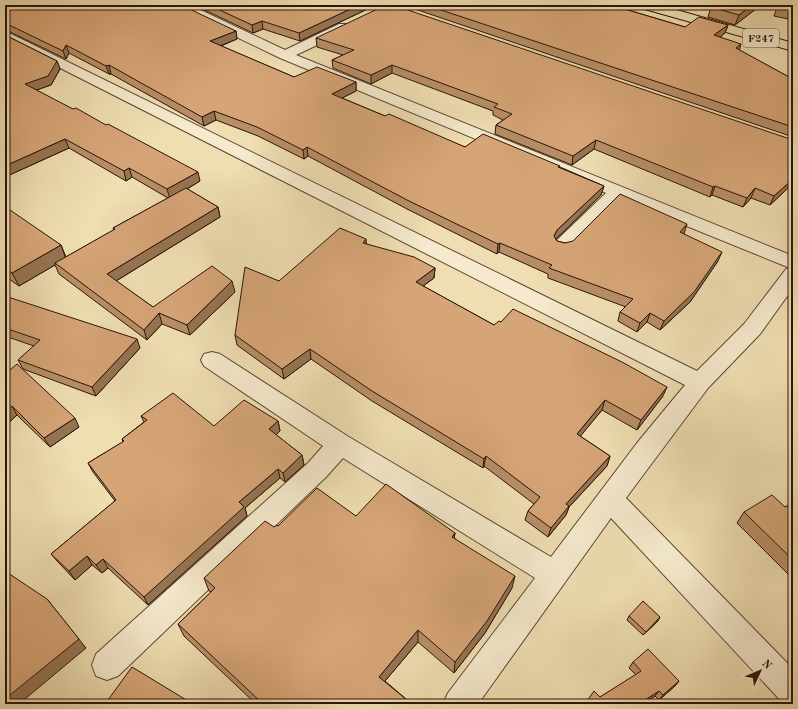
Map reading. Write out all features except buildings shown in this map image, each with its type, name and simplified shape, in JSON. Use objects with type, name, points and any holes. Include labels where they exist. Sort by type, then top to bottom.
[{"type":"main road","name":"F247","points":[[645,5],[793,47]]},
{"type":"main road","name":"F247","points":[[685,5],[793,34]]},
{"type":"main road","points":[[730,29],[740,20]]},
{"type":"street","points":[[180,5],[285,55],[793,263]]},
{"type":"street","points":[[285,55],[354,22]]},
{"type":"street","points":[[5,35],[700,382]]},
{"type":"street","points":[[563,245],[618,191]]},
{"type":"street","points":[[459,704],[646,450],[700,382],[752,329],[793,274]]},
{"type":"street","points":[[212,360],[340,444],[554,574]]},
{"type":"street","points":[[107,665],[317,470],[340,444]]},
{"type":"street","points":[[610,499],[793,692]]}]
